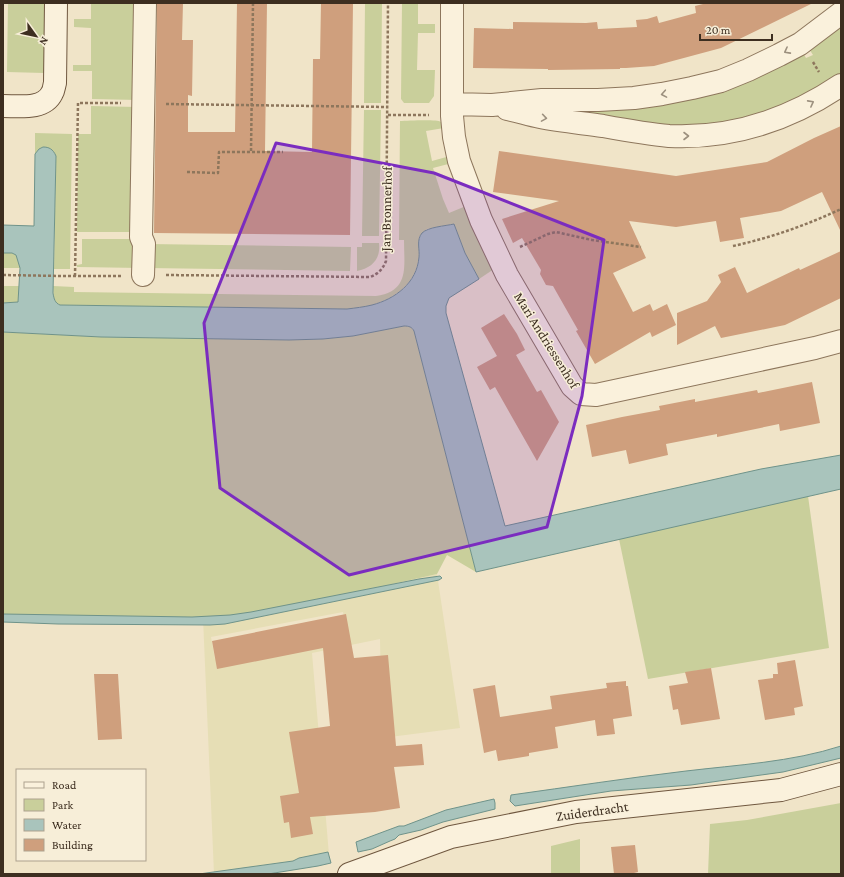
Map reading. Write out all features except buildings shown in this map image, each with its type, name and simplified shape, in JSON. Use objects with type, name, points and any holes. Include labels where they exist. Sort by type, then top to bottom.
[{"type":"street","points":[[3,106],[30,106],[39,104],[46,101],[52,92],[55,83],[56,3]]},
{"type":"street","points":[[143,275],[144,244],[141,237],[145,3]]},
{"type":"street","name":"Mari Andriessenhof","points":[[452,3],[452,110],[454,137],[459,161],[481,220],[507,275],[572,386],[581,394],[596,395],[815,348],[841,341]]},
{"type":"street","points":[[452,110],[542,100],[598,100],[634,98],[707,85],[748,70],[800,44],[841,13]]},
{"type":"street","points":[[492,105],[539,117],[648,134],[689,136],[726,133],[766,123],[811,104],[841,85]]},
{"type":"street","name":"Zuiderdracht","points":[[348,874],[459,835],[576,812],[781,790],[841,774]]},
{"type":"path","points":[[251,152],[253,3]]},
{"type":"path","name":"Jan Bronnerhof","points":[[3,275],[370,277],[375,275],[382,269],[386,261],[388,3]]},
{"type":"path","points":[[75,276],[78,103],[387,107]]},
{"type":"path","points":[[388,116],[452,110]]},
{"type":"path","points":[[187,172],[218,173],[219,152],[283,152]]},
{"type":"path","points":[[733,246],[758,240],[826,216],[841,209]]},
{"type":"path","points":[[499,258],[548,234],[556,232],[592,240],[641,247]]},
{"type":"highlighted area","points":[[276,143],[434,173],[604,240],[582,396],[547,527],[349,575],[220,488],[204,323]]},
{"type":"shaded area","points":[[437,574],[460,728],[382,738],[380,639],[312,653],[329,855],[281,866],[214,874],[203,618],[304,604]],"holes":[[[343,612],[348,634],[215,659],[211,637]]]},
{"type":"green space","points":[[8,3],[45,3],[44,73],[7,72]]},
{"type":"green space","points":[[91,3],[139,3],[138,100],[92,99],[92,71],[73,71],[73,65],[91,65],[91,28],[74,27],[74,19],[91,19]]},
{"type":"green space","points":[[365,3],[382,3],[381,103],[364,103]]},
{"type":"green space","points":[[402,3],[418,3],[418,24],[435,24],[435,33],[418,33],[417,70],[435,70],[434,96],[429,103],[404,103],[401,99]]},
{"type":"green space","points":[[841,19],[841,78],[771,116],[679,132],[539,106],[602,105],[800,48],[806,58],[813,55],[806,44]]},
{"type":"green space","points":[[91,106],[137,107],[136,232],[77,232],[78,134],[91,134]]},
{"type":"green space","points":[[364,110],[381,110],[379,236],[362,236]]},
{"type":"green space","points":[[400,121],[438,121],[443,124],[444,128],[426,131],[432,161],[450,156],[452,163],[433,168],[449,213],[466,206],[494,269],[479,279],[465,253],[454,224],[427,229],[419,237],[418,262],[412,278],[395,295],[372,305],[347,309],[57,304],[53,286],[74,287],[74,292],[376,296],[395,289],[403,276],[404,268],[404,240],[399,240]]},
{"type":"green space","points":[[35,133],[72,134],[70,269],[54,269],[56,156],[43,147],[35,154]]},
{"type":"green space","points":[[82,239],[135,239],[141,268],[77,267],[77,265],[82,264]]},
{"type":"green space","points":[[362,243],[379,243],[379,254],[371,265],[357,271],[357,247],[362,247]]},
{"type":"green space","points":[[148,244],[351,247],[350,271],[147,268]]},
{"type":"green space","points":[[3,253],[12,253],[16,255],[20,268],[3,268]]},
{"type":"green space","points":[[3,286],[19,286],[18,302],[3,303]]},
{"type":"green space","points":[[404,326],[410,327],[414,331],[476,572],[447,555],[437,574],[304,604],[239,615],[192,619],[3,617],[3,332],[101,337],[289,340],[353,336]]},
{"type":"green space","points":[[808,496],[829,648],[648,679],[619,539]]},
{"type":"green space","points":[[841,803],[841,874],[708,874],[710,824],[747,820]]},
{"type":"green space","points":[[580,839],[580,874],[551,874],[551,846]]},
{"type":"water","points":[[43,147],[51,149],[56,156],[53,293],[55,300],[60,305],[347,309],[369,306],[389,299],[409,282],[414,275],[417,266],[419,239],[422,233],[432,228],[454,224],[465,253],[479,279],[449,298],[446,306],[446,313],[505,526],[761,469],[841,455],[841,489],[476,572],[414,331],[410,327],[404,326],[353,336],[289,340],[101,337],[3,332],[3,303],[18,302],[20,268],[16,255],[12,253],[3,253],[3,225],[34,226],[35,154]]},
{"type":"water","points":[[440,576],[442,578],[439,580],[225,624],[58,624],[3,622],[3,614],[192,617],[230,615]]},
{"type":"water","points":[[841,746],[841,758],[783,772],[691,785],[611,791],[515,806],[510,801],[511,795],[686,771],[744,765],[803,756]]},
{"type":"water","points":[[494,799],[495,809],[399,835],[395,839],[372,849],[358,852],[356,842],[446,810]]},
{"type":"water","points":[[328,852],[331,863],[318,866],[268,874],[199,874],[293,861],[299,858]]}]
